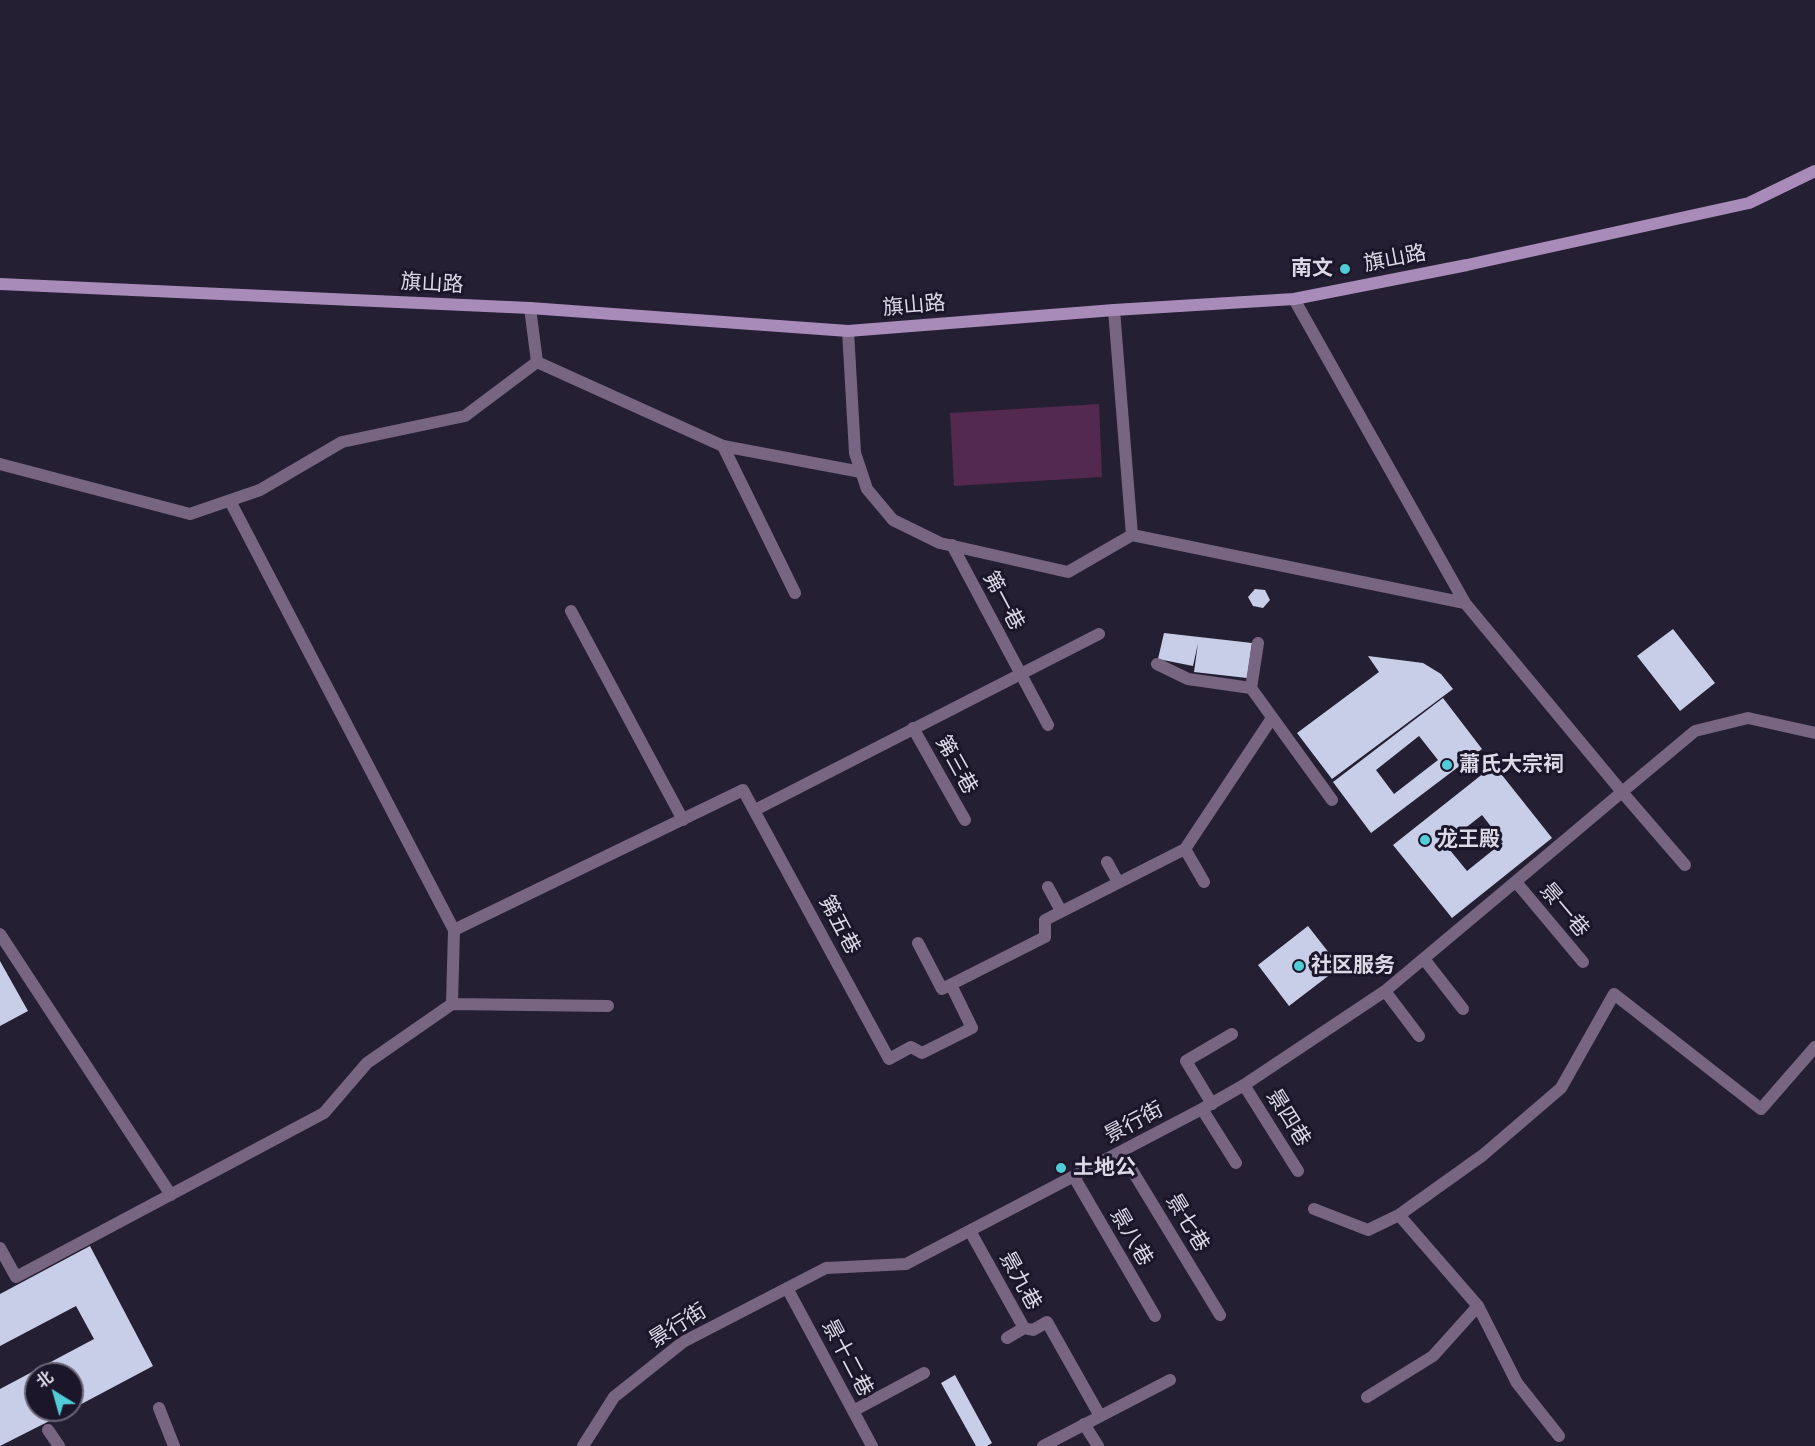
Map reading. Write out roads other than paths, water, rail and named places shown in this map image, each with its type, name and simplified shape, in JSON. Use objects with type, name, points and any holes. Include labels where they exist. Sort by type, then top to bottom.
[{"type":"street","name":"旗山路","points":[[0,284],[530,308],[848,331],[1114,310],[1294,299],[1467,265],[1749,203],[1815,171]]},
{"type":"street","points":[[1294,299],[1465,603],[1685,865]]},
{"type":"street","points":[[530,308],[537,362]]},
{"type":"street","points":[[1114,310],[1132,535]]},
{"type":"street","points":[[848,331],[855,453],[867,489],[893,520],[940,543],[1068,572],[1132,535],[1465,603]]},
{"type":"street","points":[[537,362],[723,446],[861,472]]},
{"type":"street","points":[[0,464],[190,514],[261,490],[342,442],[465,416],[537,362]]},
{"type":"street","points":[[723,446],[795,593]]},
{"type":"street","points":[[230,501],[454,930],[452,1004]]},
{"type":"street","name":"笰一巷","points":[[952,545],[1048,725]]},
{"type":"street","points":[[454,930],[683,820],[571,611]]},
{"type":"street","points":[[755,810],[1099,634]]},
{"type":"street","points":[[1258,643],[1251,688],[1332,800]]},
{"type":"street","points":[[1156,664],[1188,679],[1251,688]]},
{"type":"street","points":[[918,943],[942,989],[1046,937],[1045,920],[1060,911],[1185,849],[1272,718]]},
{"type":"street","name":"景行街","points":[[583,1446],[614,1397],[682,1342],[826,1268],[906,1264],[1207,1107],[1244,1084],[1384,991],[1695,731],[1748,718],[1815,732]]},
{"type":"street","name":"笰三巷","points":[[913,728],[965,820]]},
{"type":"street","name":"笰五巷","points":[[683,820],[744,790],[889,1059],[911,1047],[922,1053],[972,1028],[951,985]]},
{"type":"street","points":[[1185,849],[1204,882]]},
{"type":"street","points":[[1107,862],[1118,882]]},
{"type":"street","name":"景一巷","points":[[1516,882],[1583,962]]},
{"type":"street","points":[[1047,887],[1060,911]]},
{"type":"street","points":[[0,934],[171,1195]]},
{"type":"street","points":[[1424,959],[1463,1009]]},
{"type":"street","points":[[1384,991],[1419,1036]]},
{"type":"street","points":[[1314,1209],[1368,1230],[1399,1215],[1483,1155],[1561,1088],[1614,994],[1761,1109],[1815,1047]]},
{"type":"street","points":[[0,1248],[16,1277],[324,1113],[367,1063],[452,1004],[608,1006]]},
{"type":"street","points":[[1232,1034],[1186,1061],[1236,1163]]},
{"type":"street","name":"景四巷","points":[[1244,1084],[1298,1172]]},
{"type":"street","name":"景七巷","points":[[1121,1152],[1220,1315]]},
{"type":"street","name":"景八巷","points":[[1074,1177],[1155,1316]]},
{"type":"street","points":[[1399,1215],[1478,1306],[1517,1383],[1559,1436]]},
{"type":"street","name":"景九巷","points":[[970,1231],[1024,1328],[1034,1330],[1047,1322],[1100,1416]]},
{"type":"street","name":"景十二巷","points":[[787,1288],[872,1446]]},
{"type":"street","points":[[1367,1397],[1433,1356],[1478,1306]]},
{"type":"street","points":[[1007,1338],[1024,1328]]},
{"type":"street","points":[[853,1411],[924,1372]]},
{"type":"street","points":[[1043,1446],[1170,1380]]},
{"type":"street","points":[[159,1408],[174,1446]]},
{"type":"street","points":[[1084,1424],[1098,1446]]},
{"type":"street","points":[[48,1430],[59,1446]]},
{"type":"place","name":"南文","points":[[1345,269]]},
{"type":"place","name":"蕭氏大宗祠","points":[[1447,765]]},
{"type":"place","name":"龙王殿","points":[[1425,840]]},
{"type":"place","name":"社区服务","points":[[1299,966]]},
{"type":"place","name":"土地公","points":[[1061,1168]]}]
